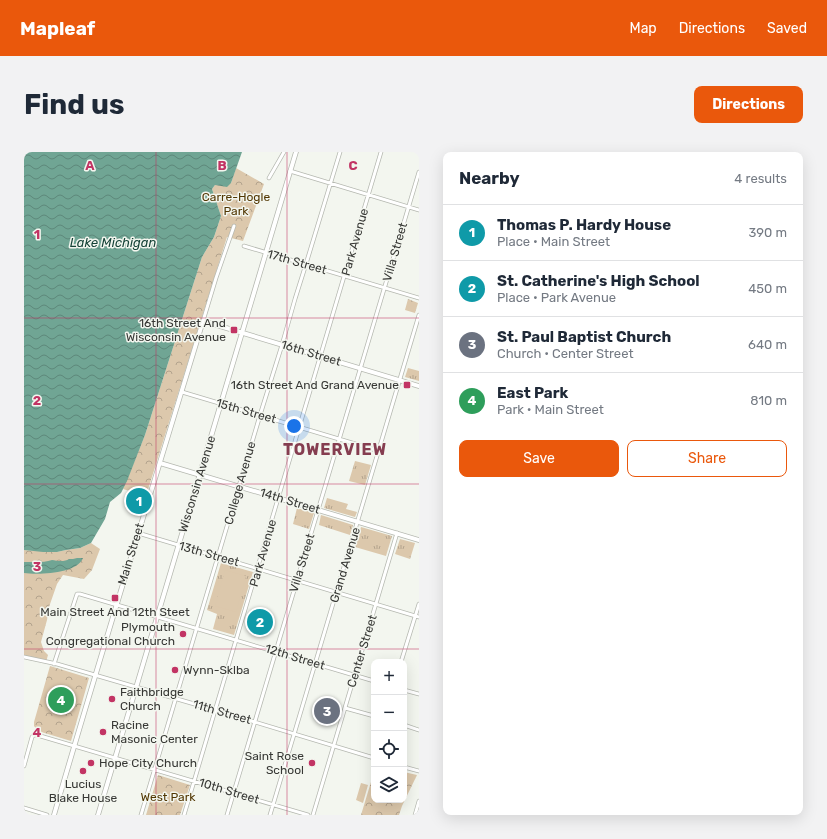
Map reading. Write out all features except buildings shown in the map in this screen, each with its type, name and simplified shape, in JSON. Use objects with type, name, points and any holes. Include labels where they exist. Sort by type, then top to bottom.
[{"type":"street","points":[[269,178],[284,152]]},
{"type":"street","name":"Wisconsin Avenue","points":[[98,815],[296,152]]},
{"type":"street","name":"College Avenue","points":[[141,815],[340,152]]},
{"type":"street","name":"Park Avenue","points":[[184,815],[382,152]]},
{"type":"street","points":[[290,171],[419,210]]},
{"type":"street","name":"Villa Street","points":[[227,815],[419,172]]},
{"type":"street","name":"Main Street","points":[[54,815],[138,533],[216,278],[234,226]]},
{"type":"street","name":"17th Street","points":[[244,246],[419,298]]},
{"type":"street","name":"Grand Avenue","points":[[270,815],[419,315]]},
{"type":"street","name":"16th Street","points":[[203,321],[419,386]]},
{"type":"street","name":"15th Street","points":[[182,392],[379,451]]},
{"type":"street","name":"14th Street","points":[[160,463],[419,540]]},
{"type":"street","name":"13th Street","points":[[138,533],[417,616]]},
{"type":"street","name":"Center Street","points":[[313,815],[397,533]]},
{"type":"street","name":"12th Street","points":[[54,664],[77,594],[80,594],[371,680]]},
{"type":"street","points":[[402,659],[417,616],[419,604]]},
{"type":"street","name":"11th Street","points":[[24,657],[95,675],[371,757]]},
{"type":"street","points":[[407,691],[419,693]]},
{"type":"street","points":[[345,708],[371,715]]},
{"type":"street","points":[[407,726],[419,730]]},
{"type":"street","name":"10th Street","points":[[24,766],[32,738],[34,735],[37,735],[308,815]]},
{"type":"street","points":[[407,768],[419,771]]},
{"type":"street","points":[[415,815],[419,801]]},
{"type":"street","points":[[24,808],[48,815]]},
{"type":"green space","name":"Carre-Hogle Park","points":[[236,168],[264,184],[243,241],[227,237],[146,496],[123,489],[145,435],[202,257],[214,237],[221,216],[212,189],[215,185],[231,183]]},
{"type":"green space","points":[[408,299],[418,303],[415,313],[405,310]]},
{"type":"green space","points":[[408,368],[419,371],[419,381],[405,377]]},
{"type":"green space","points":[[355,461],[371,465],[365,485],[349,481]]},
{"type":"green space","points":[[327,498],[348,504],[346,509],[357,512],[355,517],[324,508]]},
{"type":"green space","points":[[297,508],[314,513],[309,529],[293,524]]},
{"type":"green space","points":[[321,515],[353,525],[350,535],[319,525]]},
{"type":"green space","points":[[361,527],[392,536],[386,556],[355,547]]},
{"type":"green space","points":[[400,539],[415,543],[410,559],[395,554]]},
{"type":"green space","points":[[91,543],[100,549],[92,570],[84,579],[63,575],[57,584],[49,607],[41,642],[44,651],[48,655],[46,662],[24,657],[24,550],[57,552],[80,548]]},
{"type":"green space","points":[[221,563],[253,572],[234,635],[213,629],[217,614],[207,610]]},
{"type":"green space","points":[[225,570],[246,576],[236,612],[215,606]]},
{"type":"green space","points":[[50,666],[89,678],[71,741],[38,731],[34,726]]},
{"type":"green space","points":[[407,773],[417,775],[407,796]]},
{"type":"green space","name":"West Park","points":[[158,775],[190,785],[180,815],[146,815]]},
{"type":"green space","points":[[371,782],[371,803],[403,803],[399,815],[361,815]]},
{"type":"green space","points":[[361,783],[368,785],[363,803],[356,800]]},
{"type":"water","name":"Lake Michigan","points":[[24,152],[242,152],[231,183],[227,187],[215,185],[212,189],[221,216],[214,237],[202,257],[145,435],[127,481],[121,493],[110,502],[105,519],[91,543],[80,548],[57,552],[24,550]]},
{"type":"water","points":[[83,558],[73,567],[65,570],[38,574],[24,573],[24,562],[42,562],[52,560],[63,561]]},
{"type":"place","name":"16th Street And Wisconsin Avenue","points":[[234,330]]},
{"type":"place","name":"16th Street And Grand Avenue","points":[[407,385]]},
{"type":"place","name":"Thomas P. Hardy House","points":[[139,501]]},
{"type":"place","name":"Main Street And 12th Steet","points":[[115,598]]},
{"type":"place","name":"St. Catherine's High School","points":[[260,622]]},
{"type":"place","name":"Plymouth Congregational Church","points":[[183,634]]},
{"type":"place","name":"Wynn-Sklba","points":[[175,670]]},
{"type":"place","name":"Faithbridge Church","points":[[112,699]]},
{"type":"place","name":"East Park","points":[[61,700]]},
{"type":"place","name":"St. Paul Baptist Church","points":[[327,711]]},
{"type":"place","name":"Racine Masonic Center","points":[[103,732]]},
{"type":"place","name":"Hope City Church","points":[[91,763]]},
{"type":"place","name":"Saint Rose School","points":[[312,763]]},
{"type":"place","name":"Lucius Blake House","points":[[83,771]]},
{"type":"district","name":"TOWERVIEW","points":[[335,449]]}]
